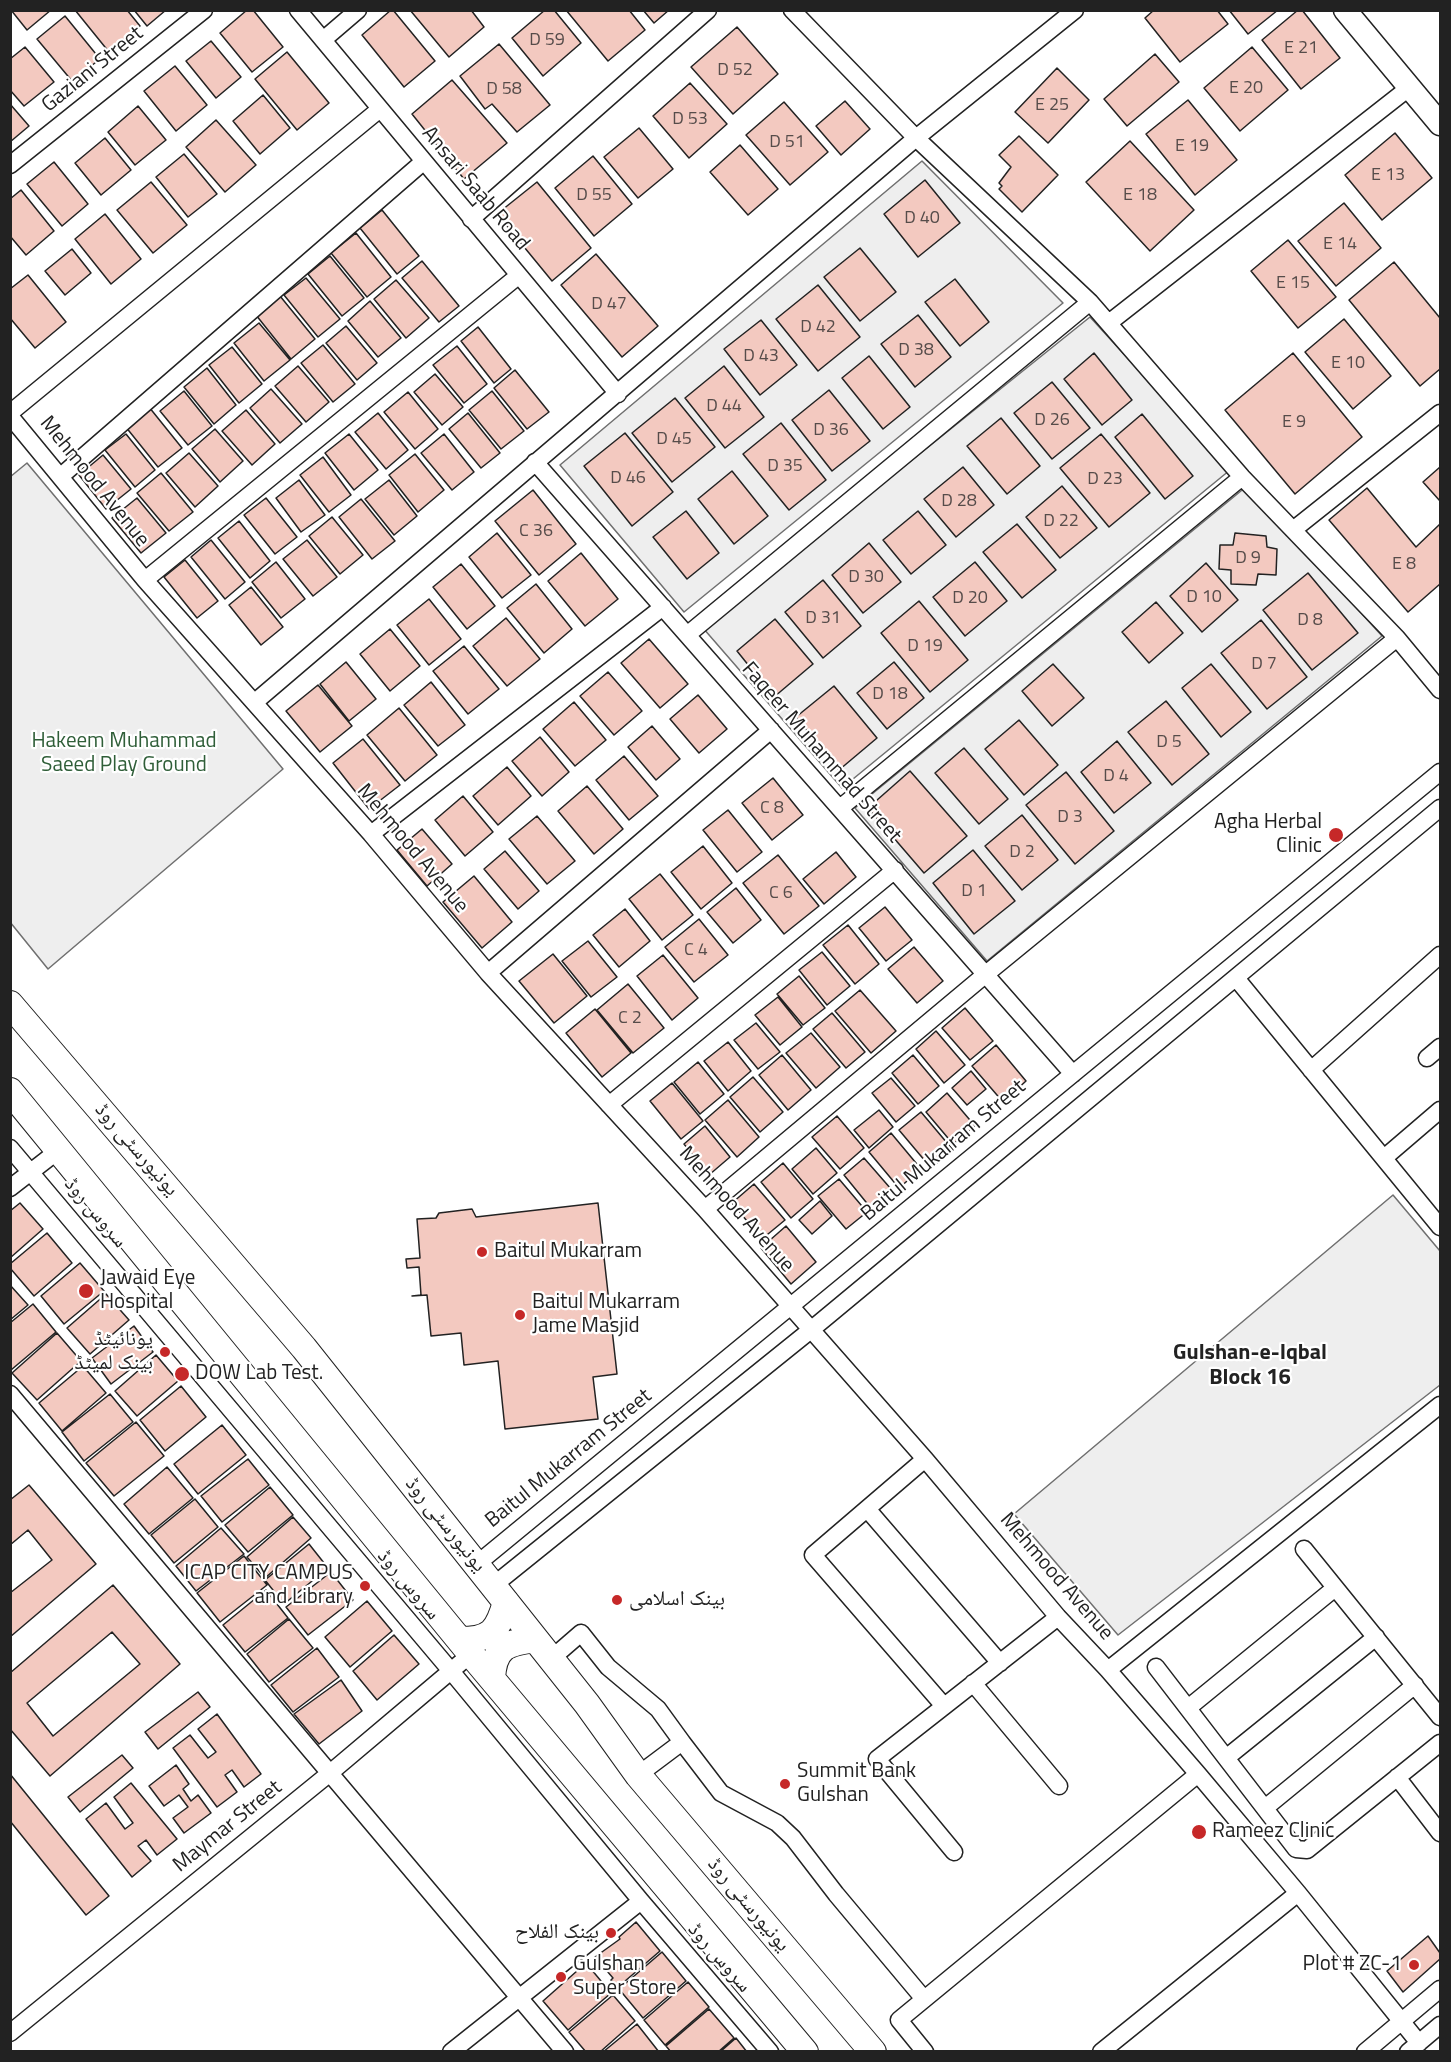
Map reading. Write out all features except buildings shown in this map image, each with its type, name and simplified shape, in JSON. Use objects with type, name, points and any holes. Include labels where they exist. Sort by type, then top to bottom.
[{"type":"main road","name":"یونیورسٹی روڈ","points":[[10,1004],[304,1348],[587,1704],[638,1775],[873,2052]]},
{"type":"main road","points":[[10,1091],[624,1838],[805,2052]]},
{"type":"main road","points":[[466,1647],[490,1633],[501,1621],[500,1594]]},
{"type":"main road","points":[[492,1678],[493,1660],[502,1650],[515,1642],[535,1639]]},
{"type":"street","name":"Gaziani Street","points":[[10,165],[204,10]]},
{"type":"street","name":"Ansari Saab Road","points":[[298,10],[618,394]]},
{"type":"street","points":[[323,40],[358,10]]},
{"type":"street","points":[[471,219],[708,10]]},
{"type":"street","points":[[792,10],[916,138],[1110,322],[1242,477],[1397,638],[1440,690]]},
{"type":"street","points":[[255,702],[916,138],[1075,10]]},
{"type":"street","points":[[1345,10],[1440,124]]},
{"type":"street","points":[[1110,322],[1410,87]]},
{"type":"street","points":[[10,414],[380,109]]},
{"type":"street","points":[[61,476],[423,162]]},
{"type":"street","points":[[145,580],[518,276]]},
{"type":"street","points":[[687,635],[1090,302]]},
{"type":"street","points":[[1293,530],[1440,413]]},
{"type":"street","name":"Mehmood Avenue","points":[[10,414],[145,580],[371,834],[488,973],[792,1306],[1058,1617],[1108,1670],[1198,1774],[1298,1893],[1401,2022],[1414,2047]]},
{"type":"street","name":"Faqeer Muhammad Street","points":[[535,462],[1073,1074]]},
{"type":"street","points":[[840,808],[1242,477]]},
{"type":"street","points":[[371,834],[663,607]]},
{"type":"street","points":[[705,1209],[986,974],[1397,638]]},
{"type":"street","points":[[488,973],[771,730]]},
{"type":"street","name":"Baitul Mukarram Street","points":[[477,1564],[1073,1074],[1438,778]]},
{"type":"street","points":[[500,1594],[812,1329],[1440,808]]},
{"type":"street","points":[[609,1105],[895,870]]},
{"type":"street","points":[[1311,1070],[1440,955]]},
{"type":"street","points":[[1236,978],[1440,1227]]},
{"type":"street","points":[[1427,1058],[1440,1047]]},
{"type":"street","points":[[1384,1158],[1440,1110]]},
{"type":"street","name":"سروس روڈ","points":[[10,1148],[451,1671],[640,1901],[770,2052]]},
{"type":"street","points":[[10,1188],[60,1150]]},
{"type":"street","points":[[10,1394],[565,2052]]},
{"type":"street","points":[[1108,1670],[1440,1405]]},
{"type":"street","points":[[925,1459],[813,1556],[944,1706]]},
{"type":"street","points":[[868,1510],[1000,1663]]},
{"type":"street","points":[[1304,1549],[1440,1717]]},
{"type":"street","points":[[1188,1708],[1335,1588]]},
{"type":"street","points":[[954,1852],[877,1759],[1058,1617]]},
{"type":"street","points":[[551,1659],[581,1633],[608,1667],[658,1709],[721,1793],[777,1823],[793,1838],[836,1894],[924,1999]]},
{"type":"street","points":[[1226,1758],[1376,1637]]},
{"type":"street","name":"Maymar Street","points":[[10,2033],[330,1773],[451,1671],[466,1647]]},
{"type":"street","points":[[1156,1667],[1296,1849],[1307,1850],[1440,1743]]},
{"type":"street","points":[[973,1683],[1059,1786]]},
{"type":"street","points":[[1265,1808],[1415,1685]]},
{"type":"street","points":[[638,1775],[682,1742]]},
{"type":"street","points":[[925,2052],[899,2020],[1198,1774]]},
{"type":"street","points":[[1397,1777],[1440,1833]]},
{"type":"street","points":[[604,1856],[624,1838]]},
{"type":"street","points":[[1101,2052],[1298,1893]]},
{"type":"street","points":[[451,2052],[640,1901]]},
{"type":"street","points":[[1365,2052],[1440,1989]]},
{"type":"street","points":[[1414,2047],[1440,2025]]},
{"type":"green space","points":[[922,161],[1063,303],[684,612],[560,465]]},
{"type":"green space","points":[[1090,317],[1230,470],[842,788],[703,628]]},
{"type":"green space","name":"Hakeem Muhammad Saeed Play Ground","points":[[27,463],[283,769],[48,969],[10,922],[10,477]]},
{"type":"green space","points":[[1247,486],[1382,636],[987,961],[855,808]]},
{"type":"green space","points":[[1393,1195],[1440,1251],[1440,1385],[1118,1635],[1014,1514]]},
{"type":"place","name":"Agha Herbal Clinic","points":[[1336,835]]},
{"type":"place","name":"Baitul Mukarram","points":[[482,1252]]},
{"type":"place","name":"Jawaid Eye Hospital","points":[[86,1291]]},
{"type":"place","name":"Baitul Mukarram Jame Masjid","points":[[520,1315]]},
{"type":"place","name":"یونائیٹڈ بینک لمیٹڈ","points":[[165,1352]]},
{"type":"place","name":"DOW Lab Test.","points":[[182,1374]]},
{"type":"place","name":"ICAP CITY CAMPUS and Library","points":[[365,1586]]},
{"type":"place","name":"بینک اسلامی","points":[[617,1600]]},
{"type":"place","name":"Summit Bank Gulshan","points":[[785,1784]]},
{"type":"place","name":"Rameez Clinic","points":[[1199,1832]]},
{"type":"place","name":"بینک الفلاح","points":[[611,1933]]},
{"type":"place","name":"Plot # ZC-1","points":[[1414,1965]]},
{"type":"place","name":"Gulshan Super Store","points":[[561,1977]]},
{"type":"district","name":"Gulshan-e-Iqbal Block 16","points":[[1250,1366]]}]
